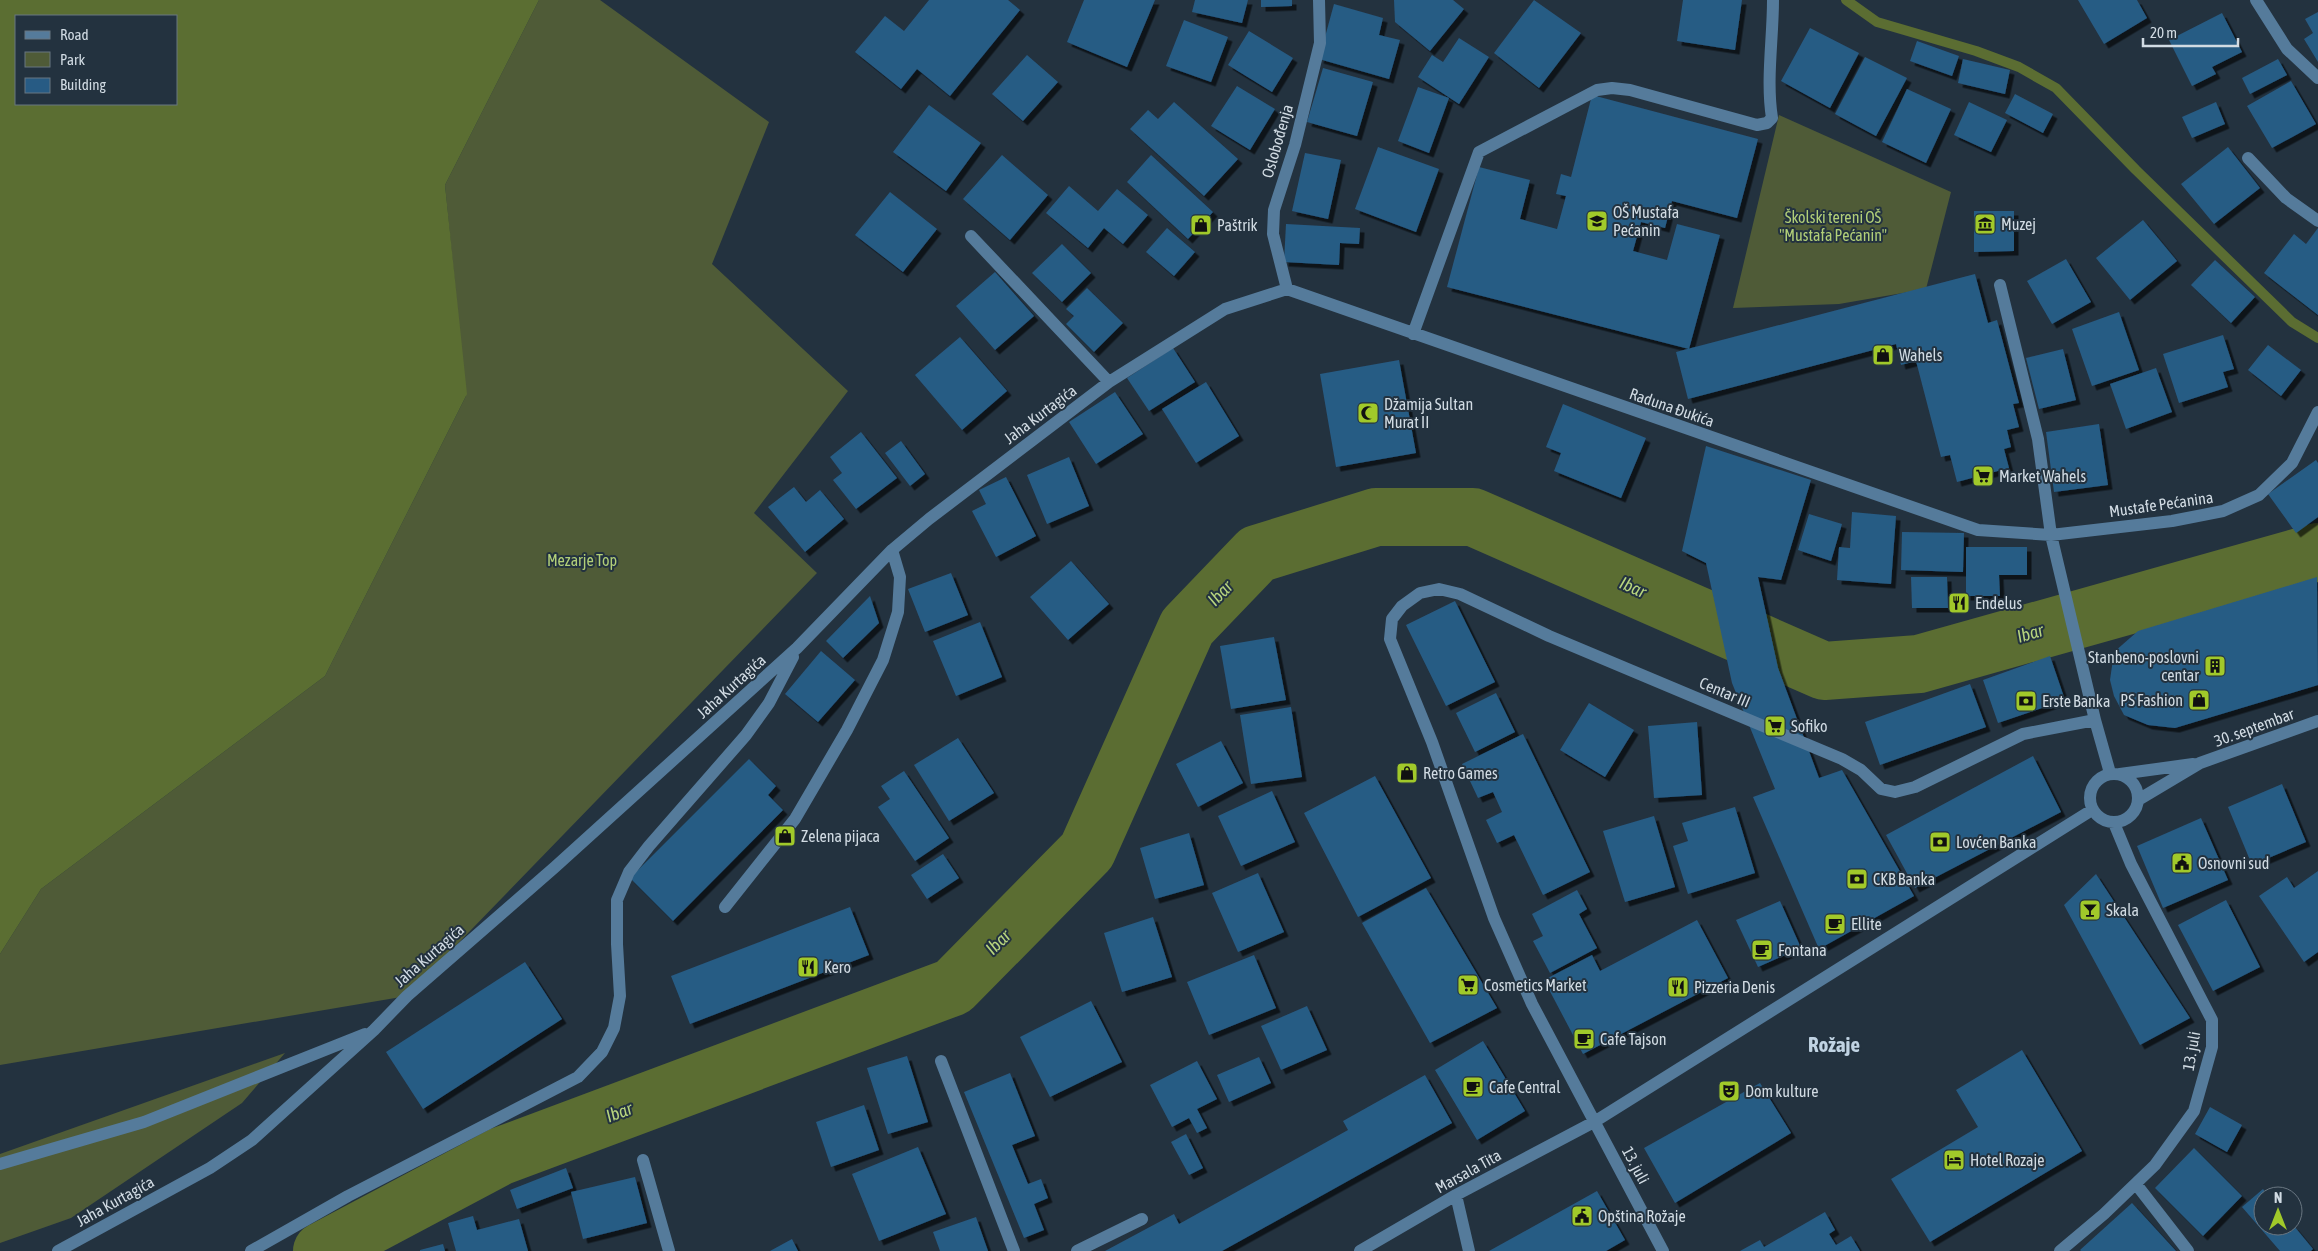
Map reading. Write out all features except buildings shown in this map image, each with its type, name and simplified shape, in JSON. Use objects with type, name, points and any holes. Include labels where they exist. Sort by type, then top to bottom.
[{"type":"street","name":"Oslobođenja","points":[[1287,289],[1273,234],[1274,210],[1295,145],[1320,44],[1319,0]]},
{"type":"street","points":[[1413,334],[1479,152],[1598,90],[1612,88],[1630,90],[1757,125],[1766,123],[1772,118],[1768,97],[1773,35],[1773,0]]},
{"type":"street","points":[[2256,0],[2287,49],[2318,78]]},
{"type":"street","points":[[2248,158],[2286,198],[2318,221]]},
{"type":"street","points":[[971,236],[1109,382]]},
{"type":"street","points":[[2000,285],[2038,439],[2051,535],[2082,668],[2095,720],[2115,774]]},
{"type":"street","name":"Raduna Ðukića","points":[[1287,289],[1978,530],[2051,535]]},
{"type":"street","name":"Jaha Kurtagića","points":[[58,1251],[210,1168],[252,1140],[374,1030],[407,996],[555,867],[797,648],[892,550],[929,519],[1109,382],[1225,308],[1287,289]]},
{"type":"street","name":"Mustafe Pećanina","points":[[2051,535],[2172,522],[2223,512],[2259,495],[2292,464],[2318,412]]},
{"type":"street","points":[[725,907],[795,819],[847,730],[883,660],[898,612],[900,577],[892,550]]},
{"type":"street","name":"Centar III","points":[[1390,639],[1392,620],[1402,606],[1420,593],[1439,590],[1460,594],[1549,636],[1842,759],[1861,770],[1880,789],[1895,792],[1915,787],[2023,734],[2095,720]]},
{"type":"street","name":"13. juli","points":[[1390,639],[1432,742],[1494,918],[1532,1004],[1663,1251]]},
{"type":"street","name":"Jaha Kurtagića","points":[[251,1251],[348,1196],[578,1077],[602,1052],[614,1028],[620,996],[617,900],[629,872],[649,846],[746,735],[769,703],[797,648]]},
{"type":"street","name":"30. septembar","points":[[2138,800],[2200,763],[2318,721]]},
{"type":"street","name":"30. septembar","points":[[2115,774],[2200,763]]},
{"type":"street","points":[[2115,774],[2130,779],[2136,788],[2138,800],[2135,811],[2126,820],[2114,823],[2098,817],[2092,810],[2089,795],[2096,781],[2115,774]]},
{"type":"street","name":"Marsala Tita","points":[[1360,1251],[1456,1195],[1594,1122],[2092,810]]},
{"type":"street","name":"13. juli","points":[[2060,1251],[2104,1214],[2155,1166],[2194,1111],[2212,1047],[2212,1020],[2132,864],[2114,823]]},
{"type":"street","points":[[0,1164],[144,1122],[374,1030]]},
{"type":"street","points":[[940,1061],[1014,1251]]},
{"type":"street","points":[[644,1160],[669,1251]]},
{"type":"street","points":[[2136,1184],[2188,1251]]},
{"type":"street","points":[[1456,1195],[1469,1251]]},
{"type":"street","points":[[1077,1251],[1142,1219]]},
{"type":"green space","points":[[0,0],[539,0],[445,185],[467,394],[325,676],[41,889],[0,954]]},
{"type":"green space","name":"Mezarje Top","points":[[539,0],[600,0],[769,122],[712,264],[848,391],[754,513],[817,573],[407,996],[0,1065],[0,954],[41,889],[325,676],[466,396],[445,185]]},
{"type":"green space","name":"Školski tereni OŠ \"Mustafa Pećanin\"","points":[[1779,115],[1951,192],[1926,289],[1839,304],[1733,308]]},
{"type":"green space","points":[[285,1053],[242,1103],[71,1218],[0,1243],[0,1154]]},
{"type":"waterway","points":[[1846,0],[1877,22],[1976,51],[2019,67],[2056,88],[2136,170],[2292,322],[2318,338]]},
{"type":"waterway","name":"Ibar","points":[[322,1251],[501,1156],[953,987],[1087,851],[1187,627],[1257,554],[1376,517],[1473,517],[1824,671],[1919,664],[2318,552]]},
{"type":"place","name":"OŠ Mustafa Pećanin","points":[[1597,221]]},
{"type":"place","name":"Muzej","points":[[1985,224]]},
{"type":"place","name":"Paštrik","points":[[1201,225]]},
{"type":"place","name":"Wahels","points":[[1883,355]]},
{"type":"place","name":"Džamija Sultan Murat II","points":[[1368,413]]},
{"type":"place","name":"Market Wahels","points":[[1983,476]]},
{"type":"place","name":"Endelus","points":[[1959,603]]},
{"type":"place","name":"Stanbeno-poslovni centar","points":[[2215,666]]},
{"type":"place","name":"PS Fashion","points":[[2199,700]]},
{"type":"place","name":"Erste Banka","points":[[2026,701]]},
{"type":"place","name":"Sofiko","points":[[1775,726]]},
{"type":"place","name":"Retro Games","points":[[1407,773]]},
{"type":"place","name":"Zelena pijaca","points":[[785,836]]},
{"type":"place","name":"Lovćen Banka","points":[[1940,842]]},
{"type":"place","name":"Osnovni sud","points":[[2182,863]]},
{"type":"place","name":"CKB Banka","points":[[1857,879]]},
{"type":"place","name":"Skala","points":[[2090,910]]},
{"type":"place","name":"Ellite","points":[[1835,924]]},
{"type":"place","name":"Fontana","points":[[1762,950]]},
{"type":"place","name":"Kero","points":[[808,967]]},
{"type":"place","name":"Cosmetics Market","points":[[1468,985]]},
{"type":"place","name":"Pizzeria Denis","points":[[1678,987]]},
{"type":"place","name":"Cafe Tajson","points":[[1584,1039]]},
{"type":"place","name":"Cafe Central","points":[[1473,1087]]},
{"type":"place","name":"Dom kulture","points":[[1729,1091]]},
{"type":"place","name":"Hotel Rozaje","points":[[1954,1160]]},
{"type":"place","name":"Opština Rožaje","points":[[1582,1216]]},
{"type":"district","name":"Rožaje","points":[[1834,1044]]}]
